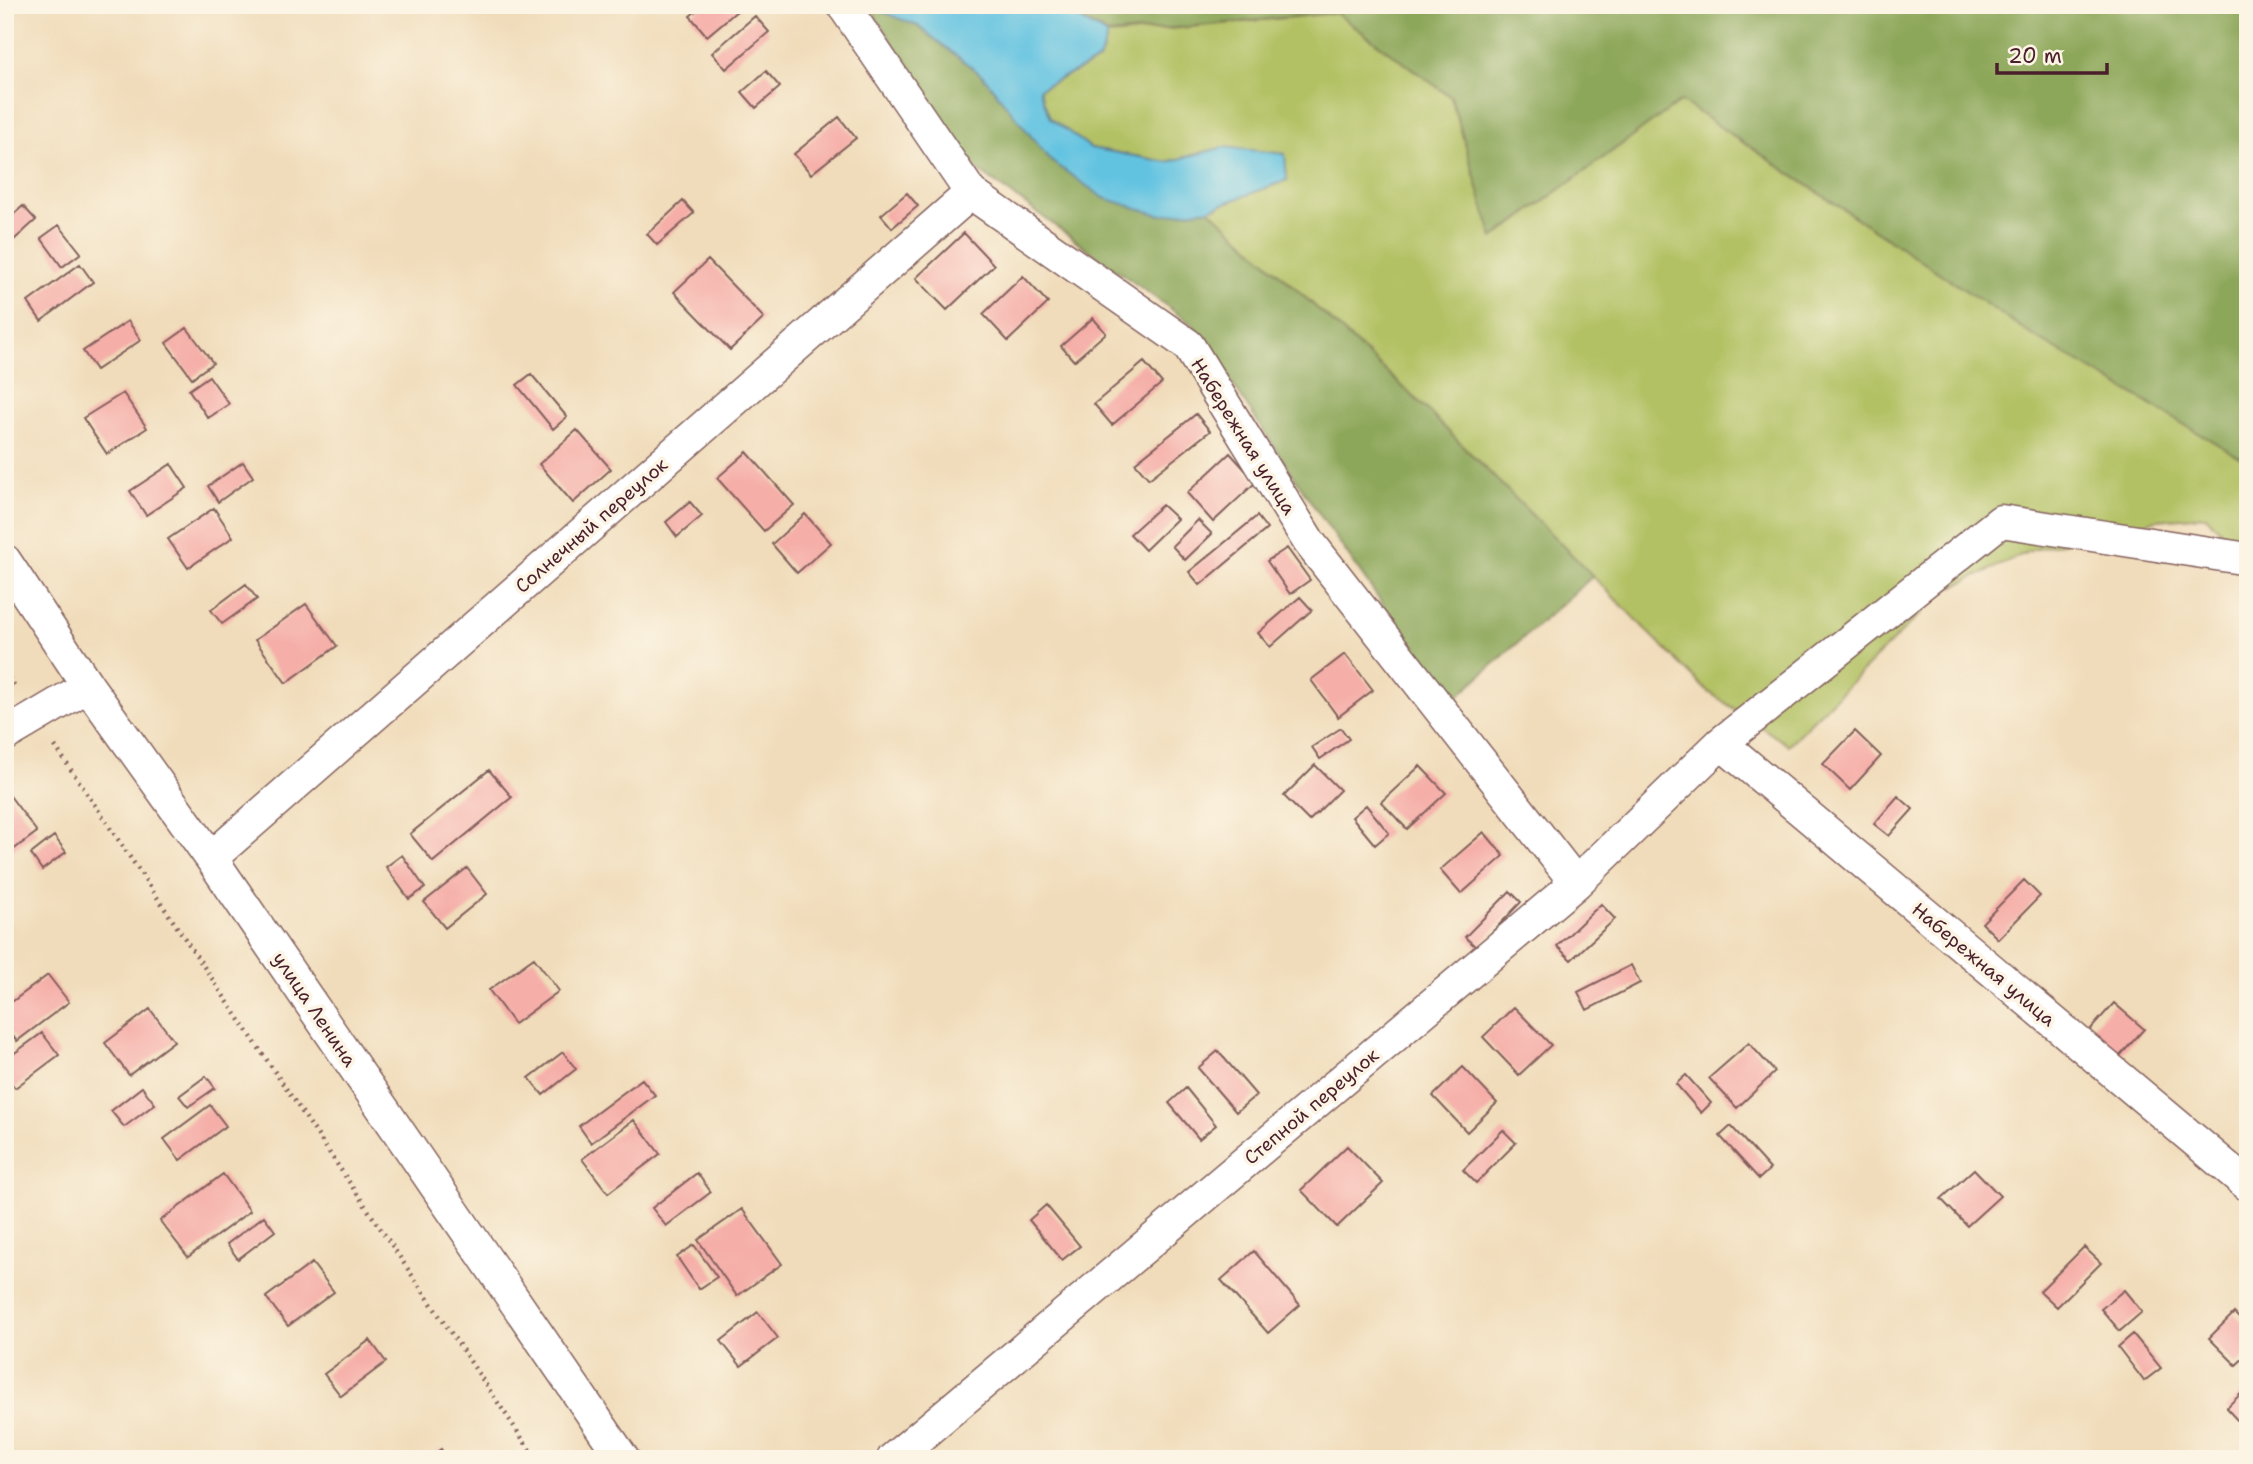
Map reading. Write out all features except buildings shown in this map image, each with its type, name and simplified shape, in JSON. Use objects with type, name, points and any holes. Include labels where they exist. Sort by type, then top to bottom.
[{"type":"street","name":"Набережная улица","points":[[843,5],[971,193],[1188,345],[1309,542],[1576,883]]},
{"type":"street","name":"Солнечный переулок","points":[[211,858],[971,193]]},
{"type":"street","name":"Степной переулок","points":[[893,1459],[1576,883],[1721,743],[2001,521],[2248,559]]},
{"type":"street","name":"улица Ленина","points":[[5,561],[88,686],[211,858],[623,1459]]},
{"type":"street","points":[[5,735],[88,686]]},
{"type":"street","name":"Набережная улица","points":[[1721,743],[2248,1185]]},
{"type":"path","points":[[5,672],[536,1459]]},
{"type":"green space","points":[[868,5],[918,26],[983,76],[1051,161],[1160,215],[1209,209],[1416,399],[1593,576],[1451,702],[1315,508],[1193,325],[975,168]]},
{"type":"green space","points":[[1054,5],[2248,5],[2248,462],[2034,336],[1681,101],[1493,238],[1451,97],[1336,13],[1108,34]]},
{"type":"green space","points":[[1336,13],[1451,97],[1494,238],[1681,100],[2034,336],[2248,462],[2248,560],[2206,516],[2157,520],[2032,550],[1942,592],[1788,745],[1706,690],[1416,399],[1209,209],[1287,180],[1224,147],[1167,162],[1091,148],[1050,118],[1039,89],[1099,60],[1108,35]]},
{"type":"water","points":[[873,5],[1054,5],[1108,35],[1099,60],[1039,89],[1050,118],[1091,148],[1167,162],[1224,147],[1285,154],[1287,180],[1209,209],[1160,215],[1104,198],[1051,161],[983,76],[918,26],[880,11]]}]
